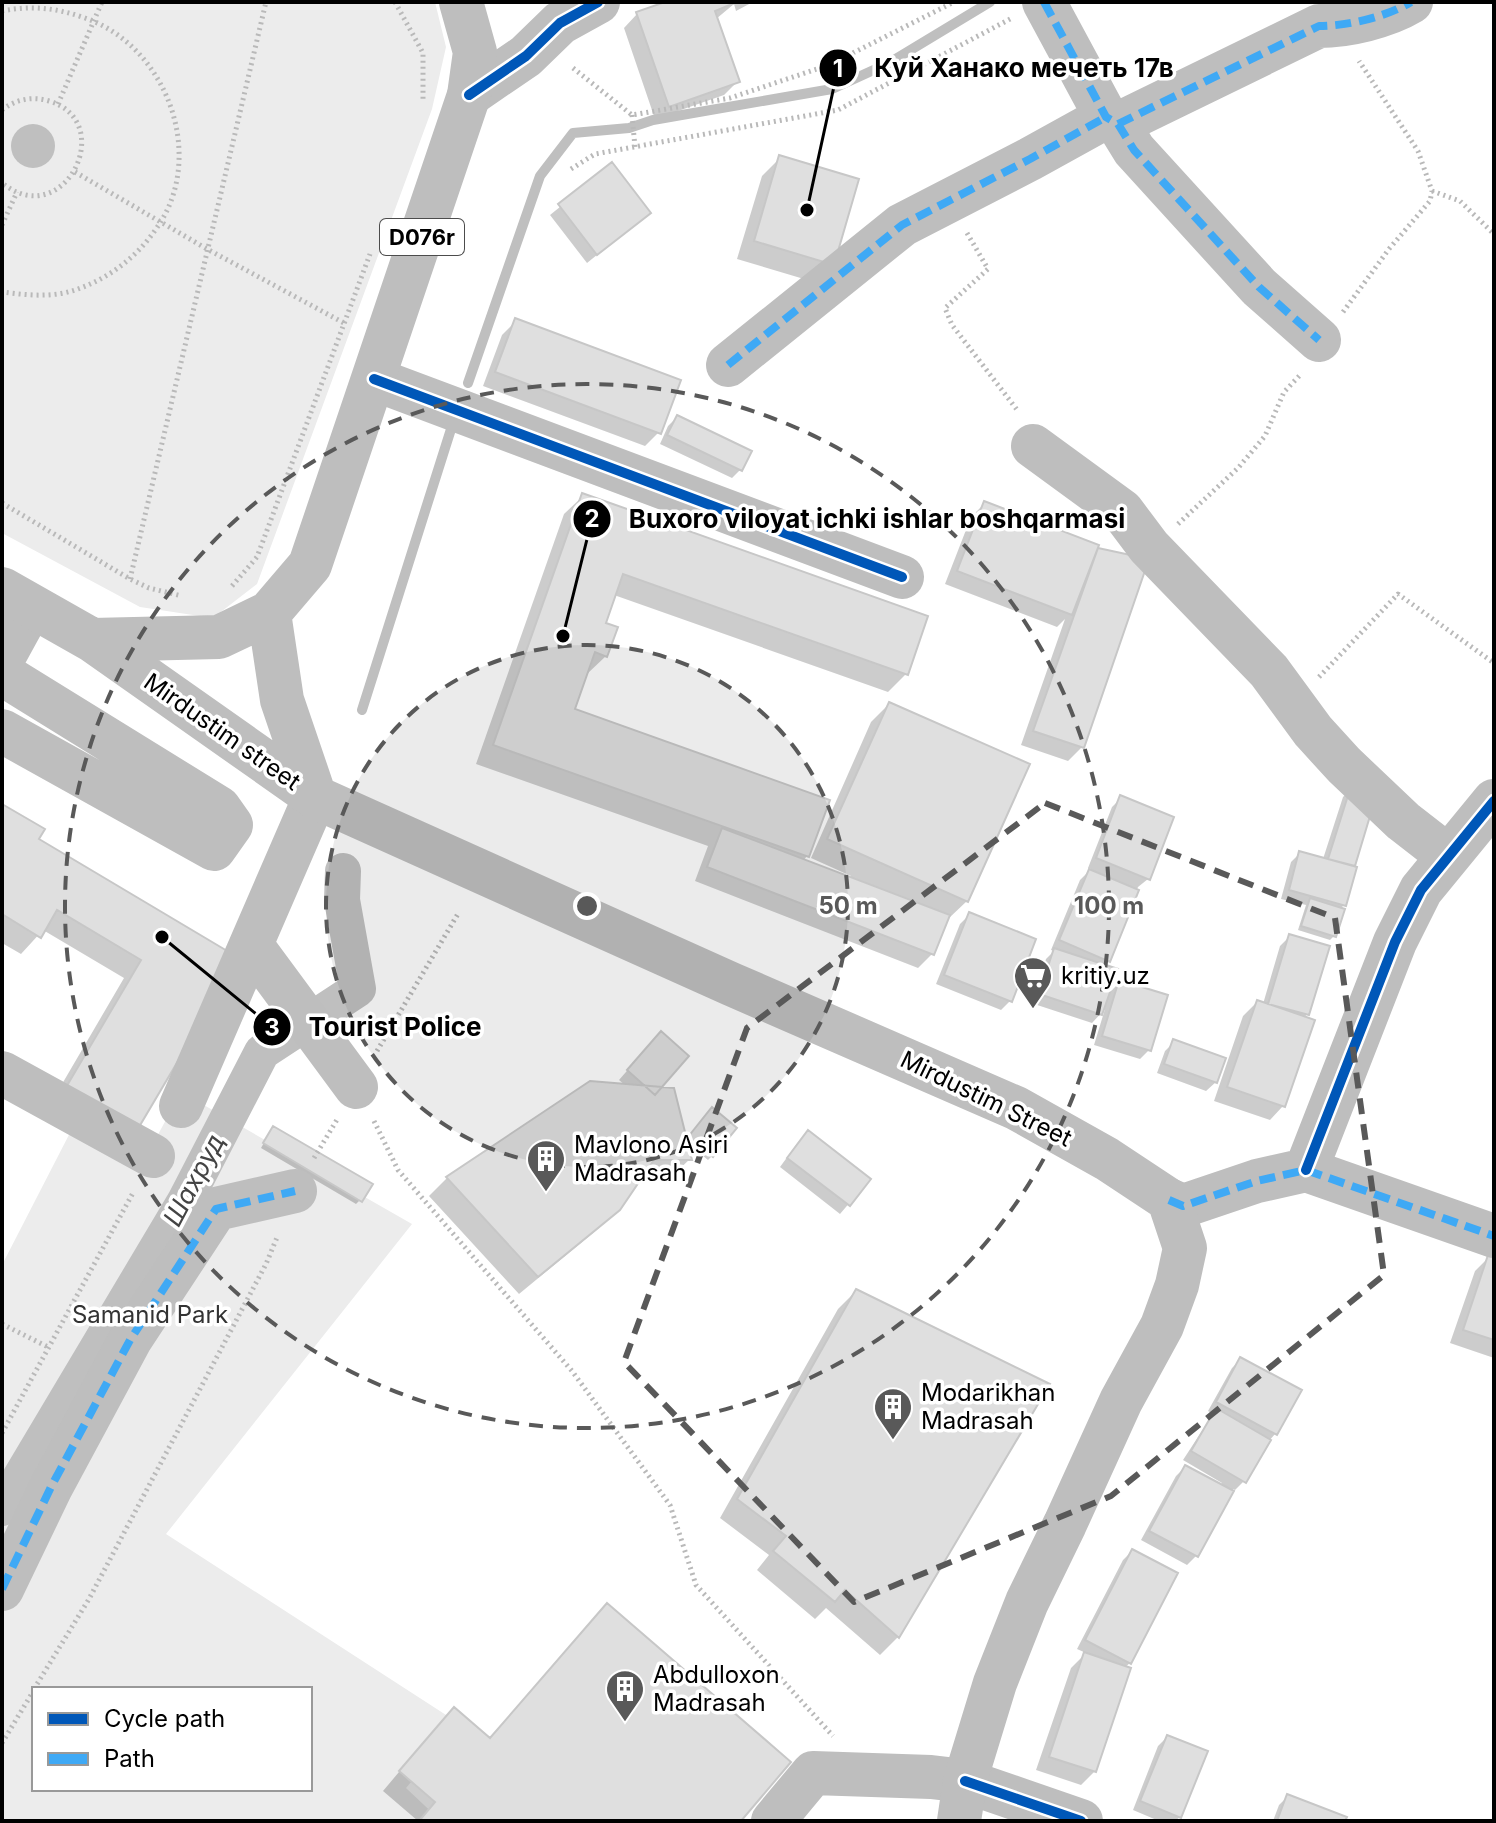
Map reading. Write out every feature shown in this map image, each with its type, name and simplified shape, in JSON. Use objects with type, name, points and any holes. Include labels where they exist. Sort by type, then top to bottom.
[{"type":"street","points":[[469,95],[526,56],[560,23],[598,2]]},
{"type":"street","points":[[728,365],[902,225],[1112,120],[1319,26],[1336,26],[1401,8],[1411,2]]},
{"type":"street","points":[[1030,9],[1134,150],[1259,287],[1319,340]]},
{"type":"street","points":[[465,15],[475,52],[469,95]]},
{"type":"street","name":"D076r","points":[[17,598],[92,640],[219,637],[269,613],[310,565],[469,95]]},
{"type":"street","points":[[374,379],[902,577]]},
{"type":"street","points":[[1033,446],[1122,511],[1149,547],[1269,671],[1344,765],[1403,821],[1448,856]]},
{"type":"street","points":[[2,660],[17,598]]},
{"type":"street","name":"Mirdustim street","points":[[269,613],[282,700],[315,797]]},
{"type":"street","name":"Mirdustim street","points":[[92,640],[315,797]]},
{"type":"street","points":[[2,674],[219,808],[231,825],[214,849],[2,731]]},
{"type":"street","points":[[181,1106],[315,797]]},
{"type":"street","name":"Mirdustim Street","points":[[315,797],[717,978],[1016,1108],[1107,1159],[1169,1200]]},
{"type":"street","points":[[1306,1170],[1395,942],[1421,890],[1494,801]]},
{"type":"street","points":[[252,946],[356,1087]]},
{"type":"street","points":[[2,1073],[153,1156]]},
{"type":"street","points":[[1169,1200],[1183,1206],[1257,1181],[1306,1170],[1494,1236]]},
{"type":"street","points":[[2,1589],[51,1487],[130,1340],[216,1209],[295,1191]]},
{"type":"street","points":[[962,1801],[995,1683],[1027,1602],[1121,1401],[1162,1326],[1177,1285],[1185,1248],[1169,1200]]},
{"type":"street","points":[[773,1821],[813,1773],[931,1777],[962,1801],[1081,1821]]},
{"type":"path","points":[[58,104],[102,2]]},
{"type":"path","points":[[130,579],[266,2]]},
{"type":"path","points":[[395,2],[423,53],[425,86],[422,111]]},
{"type":"path","points":[[632,118],[730,98],[829,65],[954,2]]},
{"type":"path","points":[[2,11],[21,7],[58,8],[95,21],[124,37],[149,62],[167,93],[177,127],[179,162],[172,197],[160,222],[134,256],[105,278],[72,291],[37,296],[2,292]]},
{"type":"path","points":[[571,169],[595,154],[635,144],[838,110],[1030,9]]},
{"type":"path","points":[[573,68],[632,118],[635,144]]},
{"type":"path","points":[[2,110],[19,100],[34,98],[58,104],[74,119],[81,134],[82,150],[75,172],[57,189],[41,195],[17,192],[2,183]]},
{"type":"path","points":[[75,172],[207,249],[344,323]]},
{"type":"path","points":[[1432,191],[1460,201],[1494,234]]},
{"type":"path","points":[[2,225],[17,192]]},
{"type":"path","points":[[948,202],[988,269],[945,308],[952,325],[1025,420],[1028,442],[1033,446]]},
{"type":"path","points":[[225,594],[257,557],[371,252]]},
{"type":"path","points":[[2,503],[130,579],[149,588],[189,598]]},
{"type":"path","points":[[1294,705],[1398,594],[1494,663]]},
{"type":"path","points":[[459,912],[356,1087],[398,1170],[572,1371],[670,1505],[696,1585],[869,1775]]},
{"type":"path","points":[[2,1433],[153,1156]]},
{"type":"path","points":[[35,1687],[89,1599],[266,1264],[295,1191]]},
{"type":"path","points":[[2,1324],[48,1347]]},
{"type":"path","points":[[2,1743],[32,1692]]},
{"type":"highlighted area","points":[[1045,803],[1335,918],[1384,1275],[1111,1496],[854,1602],[624,1362],[747,1028]]},
{"type":"green space","points":[[2,2],[435,2],[446,47],[432,109],[257,584],[213,618],[140,607],[2,533]]},
{"type":"green space","name":"Samanid Park","points":[[181,1092],[412,1224],[166,1534],[460,1724],[406,1788],[441,1821],[2,1821],[2,1265],[73,1127],[141,1166]]},
{"type":"shaded area","points":[[33,124],[49,130],[55,146],[49,162],[33,168],[17,162],[11,146],[17,130]]},
{"type":"building","points":[[665,2],[737,2],[715,11],[740,82],[669,107],[636,12]]},
{"type":"building","points":[[779,155],[859,179],[834,265],[754,241]]},
{"type":"building","points":[[612,162],[651,213],[597,255],[558,204]]},
{"type":"building","points":[[515,318],[681,380],[661,434],[495,372]]},
{"type":"building","points":[[677,415],[752,451],[742,471],[667,435]]},
{"type":"building","points":[[582,493],[928,616],[908,675],[623,574],[606,623],[618,627],[607,657],[595,652],[575,709],[830,800],[809,857],[493,745]]},
{"type":"building","points":[[984,501],[1099,545],[1072,615],[957,571]]},
{"type":"building","points":[[1098,548],[1149,559],[1084,748],[1033,731]]},
{"type":"building","points":[[889,702],[1030,764],[968,902],[827,839]]},
{"type":"building","points":[[1351,786],[1373,806],[1355,866],[1328,859]]},
{"type":"building","points":[[1120,795],[1174,817],[1150,880],[1096,858]]},
{"type":"building","points":[[2,804],[45,829],[39,839],[239,958],[136,1132],[65,1089],[141,960],[57,910],[41,938],[2,914]]},
{"type":"building","points":[[722,828],[950,915],[934,955],[707,867]]},
{"type":"building","points":[[1299,851],[1357,867],[1346,906],[1289,890]]},
{"type":"building","points":[[1089,869],[1139,890],[1110,962],[1059,940]]},
{"type":"building","points":[[1310,898],[1345,909],[1336,937],[1301,926]]},
{"type":"building","points":[[969,912],[1036,939],[1012,1002],[944,975]]},
{"type":"building","points":[[1289,934],[1330,946],[1309,1015],[1268,1004]]},
{"type":"building","points":[[1054,948],[1118,969],[1102,1015],[1039,994]]},
{"type":"building","points":[[1119,980],[1168,995],[1151,1051],[1102,1036]]},
{"type":"building","points":[[1257,1000],[1315,1020],[1285,1107],[1227,1087]]},
{"type":"building","points":[[661,1031],[689,1056],[655,1095],[627,1070]]},
{"type":"building","points":[[1173,1039],[1226,1058],[1217,1083],[1164,1064]]},
{"type":"building","name":"Mavlono Asiri Madrasah","points":[[590,1081],[674,1088],[692,1160],[654,1160],[620,1210],[538,1277],[446,1177]]},
{"type":"building","points":[[712,1107],[737,1128],[713,1157],[688,1137]]},
{"type":"building","points":[[273,1126],[373,1184],[362,1202],[263,1143]]},
{"type":"building","points":[[808,1130],[871,1179],[850,1206],[787,1158]]},
{"type":"building","points":[[1488,1255],[1494,1257],[1494,1340],[1463,1330]]},
{"type":"building","name":"Modarikhan Madrasah","points":[[856,1289],[1050,1384],[899,1638],[845,1590],[835,1602],[773,1551],[786,1536],[737,1499]]},
{"type":"building","points":[[1240,1357],[1302,1390],[1277,1435],[1216,1402]]},
{"type":"building","points":[[1216,1408],[1271,1440],[1246,1483],[1191,1451]]},
{"type":"building","points":[[1185,1465],[1234,1491],[1198,1557],[1149,1531]]},
{"type":"building","points":[[1132,1549],[1178,1573],[1131,1664],[1085,1640]]},
{"type":"building","name":"Abdulloxon Madrasah","points":[[607,1603],[791,1762],[741,1821],[419,1821],[435,1802],[399,1771],[454,1707],[490,1738]]},
{"type":"building","points":[[1084,1652],[1131,1668],[1096,1772],[1049,1757]]},
{"type":"building","points":[[1167,1735],[1208,1751],[1181,1818],[1140,1801]]},
{"type":"building","points":[[1287,1794],[1347,1817],[1345,1821],[1277,1821]]},
{"type":"waterway","points":[[468,383],[540,176],[573,133],[629,128],[653,120],[832,89],[889,63],[990,2]]},
{"type":"waterway","points":[[362,710],[452,426]]},
{"type":"waterway","name":"Шахруд","points":[[2,1508],[185,1201],[262,1052],[358,989],[342,900],[343,871]]},
{"type":"marked path","points":[[1044,2],[1106,117],[1118,124],[1134,150],[1259,287],[1319,340]]},
{"type":"marked path","points":[[1118,124],[1319,26],[1366,20],[1411,2]]},
{"type":"marked path","points":[[728,365],[902,225],[1106,117]]},
{"type":"marked path","points":[[1169,1200],[1183,1206],[1257,1181],[1306,1170],[1494,1236]]},
{"type":"marked path","points":[[2,1589],[51,1487],[130,1340],[216,1209],[295,1191]]},
{"type":"cycle path","points":[[469,95],[526,56],[560,23],[598,2]]},
{"type":"cycle path","points":[[374,379],[902,577]]},
{"type":"cycle path","points":[[1306,1170],[1395,942],[1421,890],[1494,801]]},
{"type":"cycle path","points":[[965,1781],[1081,1821]]},
{"type":"place","name":"Куй Ханако мечеть 17в","points":[[807,210]]},
{"type":"place","name":"Buxoro viloyat ichki ishlar boshqarmasi","points":[[563,636]]},
{"type":"place","name":"Tourist Police","points":[[162,937]]},
{"type":"place","name":"kritiy.uz","points":[[1033,1010]]},
{"type":"place","name":"Mavlono Asiri Madrasah","points":[[546,1193]]},
{"type":"place","name":"Modarikhan Madrasah","points":[[893,1441]]},
{"type":"place","name":"Abdulloxon Madrasah","points":[[625,1723]]}]
